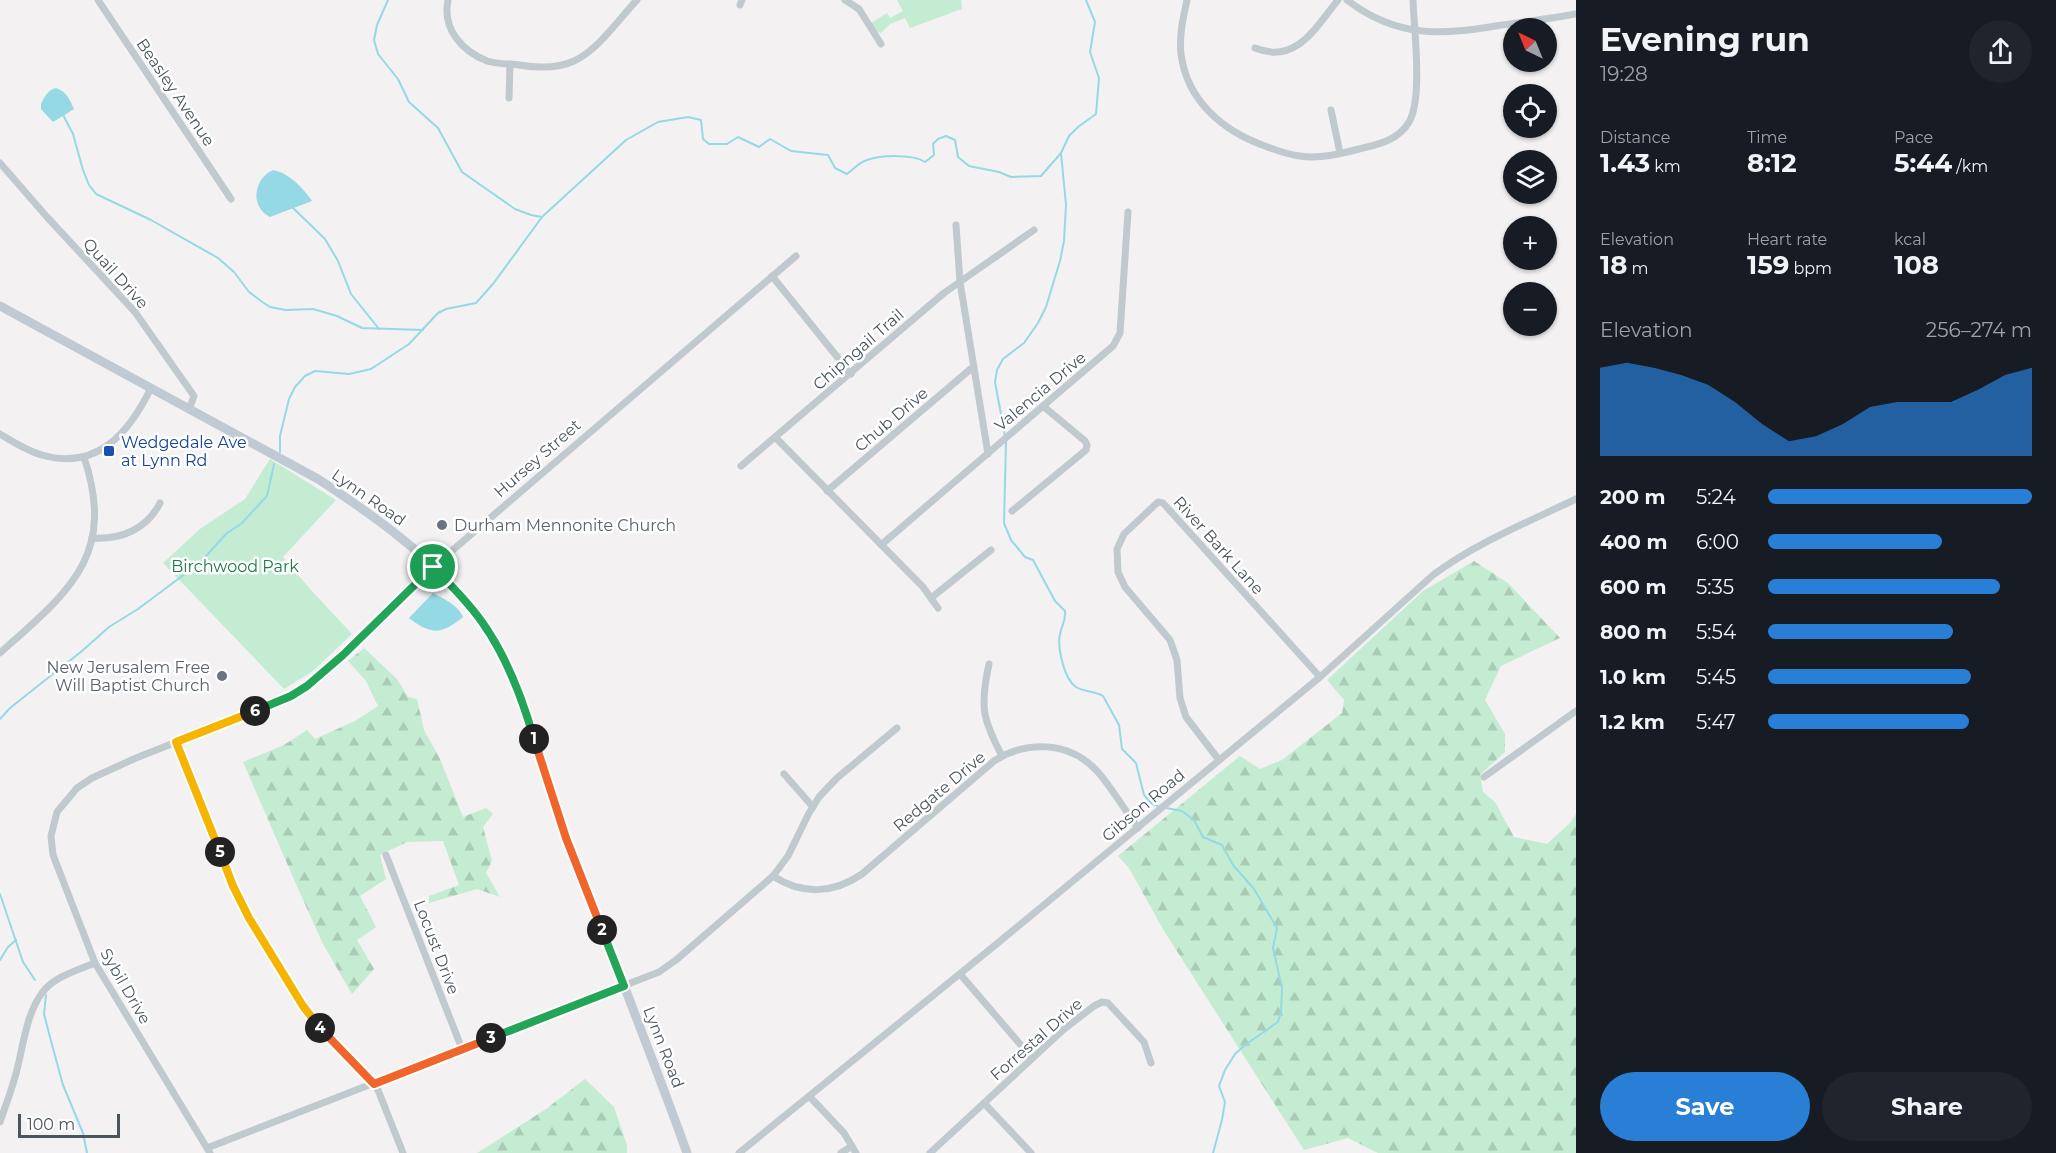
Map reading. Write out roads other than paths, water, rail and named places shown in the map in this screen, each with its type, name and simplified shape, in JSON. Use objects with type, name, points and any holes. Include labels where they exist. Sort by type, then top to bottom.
[{"type":"street","name":"Beasley Avenue","points":[[98,0],[231,199]]},
{"type":"street","points":[[448,0],[446,10],[450,26],[464,49],[489,62],[547,68],[571,62],[588,53],[637,0]]},
{"type":"street","points":[[845,0],[859,9],[881,44]]},
{"type":"street","points":[[1187,0],[1180,39],[1182,64],[1197,98],[1217,120],[1246,139],[1291,155],[1316,157],[1384,142],[1401,132],[1410,122],[1415,104],[1416,80],[1413,0]]},
{"type":"street","points":[[1255,48],[1276,52],[1298,46],[1306,40],[1338,0]]},
{"type":"street","points":[[1347,0],[1392,26],[1426,33],[1458,32],[1576,14]]},
{"type":"street","points":[[509,98],[510,64]]},
{"type":"street","points":[[1331,110],[1340,153]]},
{"type":"street","name":"Quail Drive","points":[[0,163],[146,326],[194,396],[189,410]]},
{"type":"street","name":"Valencia Drive","points":[[881,545],[1118,340],[1128,212]]},
{"type":"street","points":[[956,225],[960,282],[988,454]]},
{"type":"street","name":"Chipngail Trail","points":[[741,466],[944,293],[1034,230]]},
{"type":"street","name":"Hursey Street","points":[[54,820],[63,802],[82,783],[136,758],[298,692],[343,655],[433,567],[796,256]]},
{"type":"street","points":[[772,276],[850,374]]},
{"type":"street","name":"Lynn Road","points":[[0,306],[333,489],[393,532],[433,567],[481,620],[508,667],[521,697],[566,838],[687,1153]]},
{"type":"street","name":"Chub Drive","points":[[827,491],[973,367]]},
{"type":"street","points":[[0,434],[44,456],[84,457],[114,442],[140,410],[151,388]]},
{"type":"street","points":[[1012,510],[1086,450],[1085,441],[1043,406]]},
{"type":"street","points":[[775,437],[881,545],[938,608]]},
{"type":"street","points":[[0,653],[67,590],[82,567],[92,538],[93,491],[84,457]]},
{"type":"street","name":"Gibson Road","points":[[739,1153],[1320,677],[1416,589],[1449,563],[1474,548],[1576,499]]},
{"type":"street","name":"River Bark Lane","points":[[1219,760],[1186,717],[1180,698],[1177,660],[1170,640],[1125,587],[1118,572],[1117,549],[1124,534],[1158,502],[1163,502],[1320,677]]},
{"type":"street","points":[[92,538],[115,537],[137,530],[152,516],[160,503]]},
{"type":"street","points":[[931,598],[991,550]]},
{"type":"street","points":[[989,664],[983,710],[989,732],[1002,756]]},
{"type":"street","points":[[1484,777],[1576,711]]},
{"type":"street","points":[[208,1151],[650,976],[668,966],[773,876],[788,856],[813,807],[829,786],[897,728]]},
{"type":"street","points":[[176,742],[233,886],[249,918],[312,1017],[342,1053],[374,1084],[404,1153]]},
{"type":"street","name":"Redgate Drive","points":[[773,876],[803,889],[822,890],[844,885],[862,874],[1002,756],[1021,748],[1047,746],[1078,756],[1096,770],[1137,828]]},
{"type":"street","points":[[784,774],[813,807]]},
{"type":"street","name":"Sybil Drive","points":[[54,820],[51,836],[53,855],[95,963],[208,1151]]},
{"type":"street","name":"Locust Drive","points":[[386,855],[462,1049]]},
{"type":"street","points":[[0,1122],[15,1079],[27,1028],[34,1007],[42,993],[60,979],[95,963]]},
{"type":"street","points":[[960,974],[1032,1058]]},
{"type":"street","name":"Forrestal Drive","points":[[930,1153],[1070,1024],[1102,1002],[1108,1003],[1144,1042],[1151,1063]]},
{"type":"street","points":[[810,1097],[844,1133],[856,1153]]},
{"type":"street","points":[[984,1102],[1031,1153]]},
{"type":"street","points":[[841,1153],[852,1146]]},
{"type":"water","points":[[56,88],[65,94],[74,109],[53,122],[41,109],[41,104],[47,94]]},
{"type":"water","points":[[273,170],[285,174],[312,201],[270,217],[259,207],[256,193],[261,180]]},
{"type":"water","points":[[433,593],[454,606],[463,617],[448,627],[436,631],[424,628],[409,618]]},
{"type":"waterway","points":[[388,0],[377,25],[374,40],[378,54],[398,79],[409,102],[438,128],[462,172],[515,209],[542,217]]},
{"type":"waterway","points":[[1005,436],[995,382],[997,370],[1003,359],[1024,343],[1046,307],[1064,241],[1066,205],[1061,153],[1069,136],[1096,114],[1099,78],[1090,52],[1095,22],[1086,0]]},
{"type":"waterway","points":[[62,113],[73,134],[89,185],[96,194],[151,220],[218,258],[234,272],[249,292],[270,307],[286,310],[313,309],[337,316],[362,328],[423,330]]},
{"type":"waterway","points":[[280,452],[280,436],[289,399],[295,387],[305,376],[315,371],[349,374],[371,369],[409,344],[438,313],[446,309],[476,303],[493,284],[542,217],[626,140],[658,122],[688,117],[701,120],[703,139],[709,144],[727,144],[738,137],[759,147],[770,139],[791,151],[828,155],[835,168],[847,174],[859,164],[873,158],[897,156],[920,159],[925,162],[934,155],[933,144],[946,136],[955,140],[958,157],[969,166],[1011,177],[1041,176],[1061,153]]},
{"type":"waterway","points":[[291,206],[325,239],[338,261],[351,294],[379,329]]},
{"type":"waterway","points":[[1006,442],[1004,523],[1011,540],[1025,557],[1033,560],[1055,601],[1065,611],[1059,640],[1065,670],[1076,687],[1103,696],[1119,725],[1122,749],[1136,763],[1144,795],[1151,803],[1160,807]]},
{"type":"waterway","points":[[0,719],[10,708],[109,627],[138,609],[201,562],[227,533],[241,524],[267,496],[274,464]]},
{"type":"waterway","points":[[1166,808],[1182,811],[1194,820],[1203,837],[1222,845],[1233,865],[1254,889],[1277,928],[1273,948],[1282,988],[1281,1012],[1278,1022],[1235,1054],[1225,1070],[1219,1086],[1225,1102],[1213,1153]]},
{"type":"waterway","points":[[0,894],[23,962],[35,980]]},
{"type":"waterway","points":[[0,960],[8,947],[16,940]]},
{"type":"waterway","points":[[46,995],[44,1014],[51,1041],[63,1085],[83,1133],[87,1153]]},
{"type":"place","name":"Wedgedale Ave at Lynn Rd","points":[[109,451]]},
{"type":"place","name":"Durham Mennonite Church","points":[[442,525]]},
{"type":"place","name":"New Jerusalem Free Will Baptist Church","points":[[222,676]]},
{"type":"park label","name":"Birchwood Park","points":[[235,566]]}]
